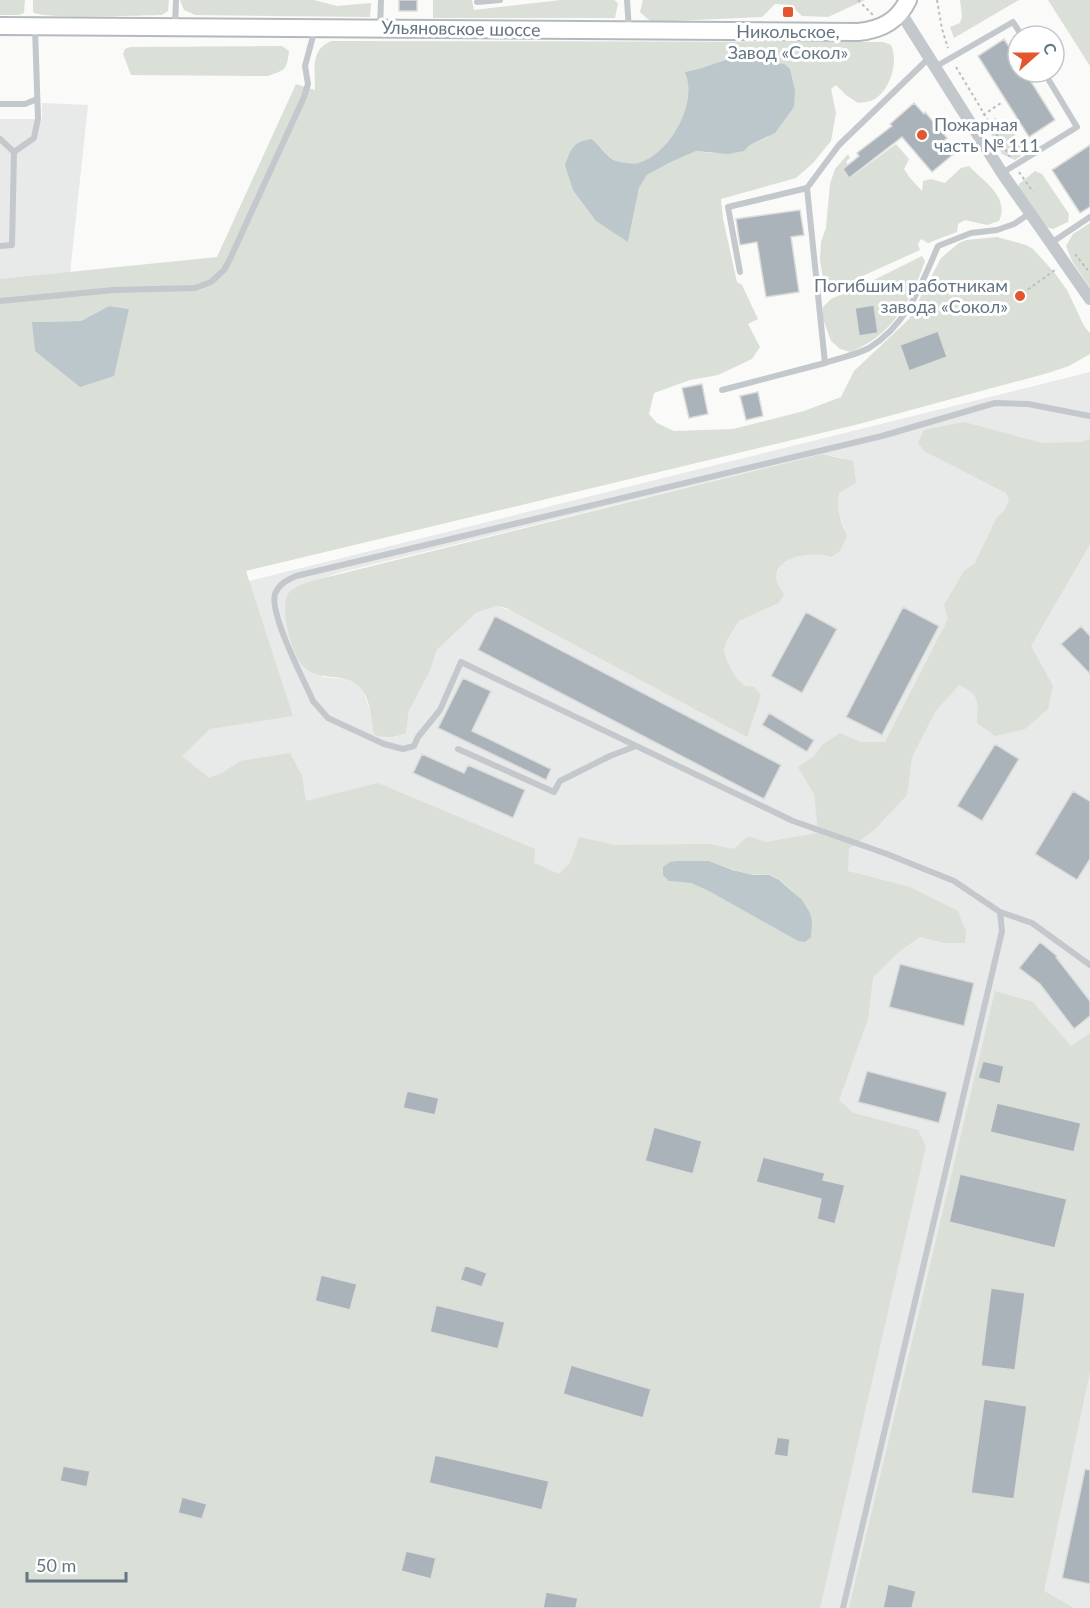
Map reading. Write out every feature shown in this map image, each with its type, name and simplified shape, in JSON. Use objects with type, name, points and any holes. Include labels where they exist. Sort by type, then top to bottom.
[{"type":"main road","name":"Ульяновское шоссе","points":[[0,26],[858,32],[882,27],[892,21],[904,6]]},
{"type":"street","points":[[904,6],[932,63],[970,123],[1029,214],[1090,299]]},
{"type":"lane","points":[[175,27],[176,0]]},
{"type":"lane","points":[[374,0],[381,2],[380,28]]},
{"type":"lane","points":[[477,2],[500,0]]},
{"type":"lane","points":[[627,0],[629,31]]},
{"type":"lane","points":[[14,152],[34,138],[38,118],[35,26]]},
{"type":"lane","points":[[740,272],[728,207],[807,188],[838,145],[932,63],[951,58],[1006,26]]},
{"type":"lane","points":[[0,301],[114,290],[195,288],[211,282],[224,270],[230,260],[304,97],[308,84],[305,66],[315,28]]},
{"type":"lane","points":[[1002,173],[1077,127],[1051,84]]},
{"type":"lane","points":[[0,104],[25,104],[37,99]]},
{"type":"lane","points":[[0,139],[14,152],[12,245],[0,246]]},
{"type":"lane","points":[[807,188],[825,363]]},
{"type":"lane","points":[[722,390],[825,363],[868,348],[900,322],[916,297],[938,246],[971,233],[1006,227],[1029,214]]},
{"type":"lane","points":[[1051,243],[1090,217]]},
{"type":"lane","points":[[1090,416],[1028,404],[996,403],[882,436],[296,576],[287,579],[275,596],[276,616],[313,701],[320,711],[328,718],[384,744],[403,749],[414,746],[418,737],[440,710],[461,662],[793,821],[888,854],[954,881],[1000,912],[1032,923],[1090,965]]},
{"type":"lane","points":[[459,749],[554,792],[560,781],[636,746]]},
{"type":"lane","points":[[843,1608],[1002,931],[1000,912]]},
{"type":"path","points":[[858,0],[866,6],[882,27]]},
{"type":"path","points":[[937,0],[942,29],[951,58],[983,115],[1038,201]]},
{"type":"path","points":[[970,123],[1001,103]]},
{"type":"path","points":[[1076,254],[1090,273]]},
{"type":"path","points":[[1023,293],[1065,263]]},
{"type":"shaded area","points":[[0,0],[25,0],[24,13],[0,15]]},
{"type":"shaded area","points":[[33,0],[169,0],[168,11],[162,15],[55,16],[33,12]]},
{"type":"shaded area","points":[[180,0],[314,0],[337,6],[371,3],[370,17],[195,15],[184,10]]},
{"type":"shaded area","points":[[433,0],[472,0],[474,10],[561,0],[614,0],[618,3],[615,18],[433,18]]},
{"type":"shaded area","points":[[643,0],[865,0],[828,17],[802,16],[791,5],[775,4],[762,17],[651,22],[640,12]]},
{"type":"shaded area","points":[[960,0],[1019,0],[954,38],[950,27],[960,23],[962,17]]},
{"type":"shaded area","points":[[1048,0],[1090,0],[1090,66],[1066,28],[1066,24],[1063,24]]},
{"type":"shaded area","points":[[332,41],[883,42],[891,45],[893,68],[888,83],[879,96],[871,101],[858,103],[836,85],[831,89],[836,113],[831,141],[813,163],[796,178],[721,199],[723,219],[737,282],[742,285],[758,319],[748,324],[760,347],[752,359],[718,375],[690,380],[654,393],[649,414],[657,423],[674,431],[733,429],[804,411],[841,397],[854,371],[909,319],[941,258],[966,240],[997,237],[1033,249],[1067,290],[1084,326],[1090,333],[1090,354],[1069,366],[1048,373],[859,424],[246,571],[293,716],[210,729],[182,756],[209,778],[222,773],[240,761],[290,753],[302,776],[306,801],[378,783],[535,849],[534,863],[559,874],[570,863],[579,837],[615,845],[709,844],[734,849],[748,836],[766,842],[818,833],[814,794],[798,767],[813,757],[822,745],[840,733],[860,742],[885,742],[948,619],[944,605],[964,571],[975,563],[996,519],[1009,500],[1006,493],[924,451],[918,443],[924,430],[964,422],[1042,443],[1081,442],[1090,439],[1090,544],[1031,646],[1053,686],[1048,709],[1025,729],[995,736],[977,723],[977,700],[971,692],[959,685],[935,712],[912,757],[907,795],[875,829],[849,849],[848,871],[910,887],[958,911],[966,931],[965,943],[945,943],[920,937],[901,950],[873,977],[868,1019],[839,1100],[853,1113],[918,1130],[926,1146],[820,1608],[0,1608],[0,279],[217,257],[296,84],[315,90],[315,61],[325,44]],"holes":[[[738,57],[784,64],[768,137],[750,145],[744,151],[712,153],[696,151],[647,175],[639,188],[628,242],[592,139],[616,161],[639,164],[651,158],[662,149],[679,126],[688,99],[686,72]],[[109,306],[129,309],[35,351],[33,322],[81,321]],[[709,861],[745,873],[775,877],[792,891],[810,913],[798,941],[709,891],[691,883],[669,881]]]},
{"type":"shaded area","points":[[282,46],[289,51],[286,66],[268,76],[131,75],[123,54],[125,49],[130,47]]},
{"type":"shaded area","points":[[738,57],[784,64],[790,69],[795,91],[794,107],[775,133],[750,145],[744,151],[728,154],[696,151],[647,175],[639,188],[628,242],[596,221],[573,190],[565,165],[574,146],[592,139],[616,161],[637,164],[651,157],[671,138],[685,112],[688,84],[685,72]]},
{"type":"shaded area","points":[[42,103],[88,105],[69,282],[0,286],[0,119],[42,119]]},
{"type":"shaded area","points":[[995,118],[1010,128],[1017,139],[1021,156],[1015,160],[1002,154],[988,129],[990,122]]},
{"type":"shaded area","points":[[896,144],[909,159],[904,169],[922,191],[923,181],[931,179],[945,183],[961,168],[969,166],[998,197],[1001,205],[999,221],[987,225],[965,220],[958,224],[957,232],[928,243],[921,239],[918,244],[920,250],[847,283],[830,288],[824,285],[820,260],[830,184],[835,169],[848,154],[850,158],[846,162],[848,165],[843,169],[850,178]]},
{"type":"shaded area","points":[[1035,171],[1042,174],[1069,214],[1068,222],[1053,229],[1046,227],[1019,191],[1019,184]]},
{"type":"shaded area","points":[[1090,223],[1090,288],[1072,261],[1066,246],[1073,234]]},
{"type":"shaded area","points":[[922,256],[925,261],[913,290],[889,326],[865,345],[851,352],[840,349],[831,341],[823,319],[823,307],[831,299]]},
{"type":"shaded area","points":[[109,306],[129,309],[114,376],[80,387],[35,351],[32,322],[81,321]]},
{"type":"shaded area","points":[[1090,372],[1090,1608],[0,1608],[0,640],[249,581]],"holes":[[[822,454],[843,458],[837,504],[847,535],[830,557],[810,553],[790,559],[781,565],[776,575],[779,603],[739,621],[727,640],[724,650],[727,661],[737,680],[745,686],[496,606],[476,613],[437,650],[430,671],[409,711],[406,733],[385,738],[374,735],[371,713],[363,691],[356,683],[346,679],[323,677],[293,588],[342,572]]]},
{"type":"shaded area","points":[[822,454],[853,461],[856,483],[839,493],[838,499],[839,515],[847,535],[840,551],[831,557],[809,555],[797,557],[780,566],[777,583],[784,594],[779,603],[739,621],[727,640],[724,650],[737,679],[745,686],[754,687],[761,695],[747,737],[506,608],[496,606],[476,613],[437,650],[430,671],[409,711],[406,733],[394,737],[374,735],[365,694],[356,684],[344,678],[310,672],[299,661],[291,643],[286,620],[286,601],[290,591],[302,584]]},
{"type":"shaded area","points":[[709,861],[732,870],[753,875],[769,875],[779,880],[802,900],[810,913],[811,937],[805,942],[798,941],[709,891],[691,883],[669,881],[663,875],[663,867],[670,862]]},
{"type":"shaded area","points":[[995,991],[1033,1002],[1071,1046],[1090,1033],[1090,1371],[1044,1591],[1074,1608],[849,1608]]},
{"type":"building","points":[[399,0],[417,0],[417,11],[399,11]]},
{"type":"building","points":[[1004,39],[1006,42],[1006,84],[1032,84],[1055,120],[1029,137],[978,56]]},
{"type":"building","name":"Пожарная часть № 111","points":[[914,103],[924,114],[925,112],[956,152],[932,172],[902,137],[849,178],[843,169],[859,156],[857,153],[892,126],[890,124]]},
{"type":"building","points":[[1090,145],[1090,207],[1080,213],[1052,170]]},
{"type":"building","points":[[800,210],[804,235],[791,237],[799,292],[766,297],[757,242],[740,245],[736,219]]},
{"type":"building","points":[[874,305],[878,333],[859,336],[855,308]]},
{"type":"building","points":[[938,331],[947,357],[909,371],[900,345]]},
{"type":"building","points":[[702,384],[708,414],[689,418],[682,388]]},
{"type":"building","points":[[758,392],[763,416],[746,420],[740,396]]},
{"type":"building","points":[[903,607],[939,626],[882,735],[846,717]]},
{"type":"building","points":[[806,612],[837,629],[802,693],[771,676]]},
{"type":"building","points":[[495,616],[781,765],[764,799],[478,650]]},
{"type":"building","points":[[1081,626],[1090,636],[1090,674],[1061,644]]},
{"type":"building","points":[[463,678],[491,691],[472,731],[551,769],[546,780],[438,728]]},
{"type":"building","points":[[769,713],[814,740],[807,752],[762,725]]},
{"type":"building","points":[[995,744],[1019,759],[982,821],[957,806]]},
{"type":"building","points":[[422,754],[464,773],[468,765],[525,790],[513,818],[413,773]]},
{"type":"building","points":[[1073,791],[1090,801],[1090,859],[1077,880],[1035,854]]},
{"type":"building","points":[[1040,942],[1057,956],[1090,1001],[1090,1016],[1074,1029],[1040,984],[1019,968]]},
{"type":"building","points":[[900,964],[974,983],[964,1026],[889,1007]]},
{"type":"building","points":[[983,1061],[1004,1066],[1000,1084],[978,1078]]},
{"type":"building","points":[[867,1071],[947,1092],[939,1123],[858,1102]]},
{"type":"building","points":[[407,1091],[439,1098],[435,1115],[403,1108]]},
{"type":"building","points":[[997,1103],[1081,1123],[1074,1152],[990,1132]]},
{"type":"building","points":[[654,1127],[702,1141],[693,1174],[645,1161]]},
{"type":"building","points":[[763,1157],[825,1173],[823,1180],[845,1185],[835,1224],[817,1219],[821,1199],[756,1182]]},
{"type":"building","points":[[960,1174],[1067,1199],[1055,1248],[949,1222]]},
{"type":"building","points":[[465,1265],[487,1273],[482,1287],[460,1280]]},
{"type":"building","points":[[321,1275],[357,1284],[350,1310],[315,1301]]},
{"type":"building","points":[[991,1288],[1025,1293],[1015,1370],[981,1366]]},
{"type":"building","points":[[436,1305],[505,1322],[498,1349],[430,1332]]},
{"type":"building","points":[[571,1365],[651,1389],[643,1418],[563,1394]]},
{"type":"building","points":[[984,1399],[1027,1406],[1014,1499],[971,1493]]},
{"type":"building","points":[[777,1437],[790,1439],[788,1457],[774,1455]]},
{"type":"building","points":[[435,1455],[549,1481],[542,1510],[429,1483]]},
{"type":"building","points":[[63,1466],[90,1471],[87,1487],[60,1481]]},
{"type":"building","points":[[1085,1469],[1090,1470],[1090,1584],[1062,1578]]},
{"type":"building","points":[[182,1497],[207,1504],[202,1519],[178,1513]]},
{"type":"building","points":[[406,1551],[436,1558],[431,1579],[401,1571]]},
{"type":"building","points":[[888,1584],[916,1591],[912,1608],[883,1608]]},
{"type":"building","points":[[546,1592],[578,1598],[576,1608],[543,1608]]},
{"type":"place","name":"Никольское, Завод «Сокол»","points":[[788,12]]},
{"type":"place","name":"Пожарная часть № 111","points":[[922,135]]},
{"type":"place","name":"Погибшим работникам завода «Сокол»","points":[[1020,296]]}]
